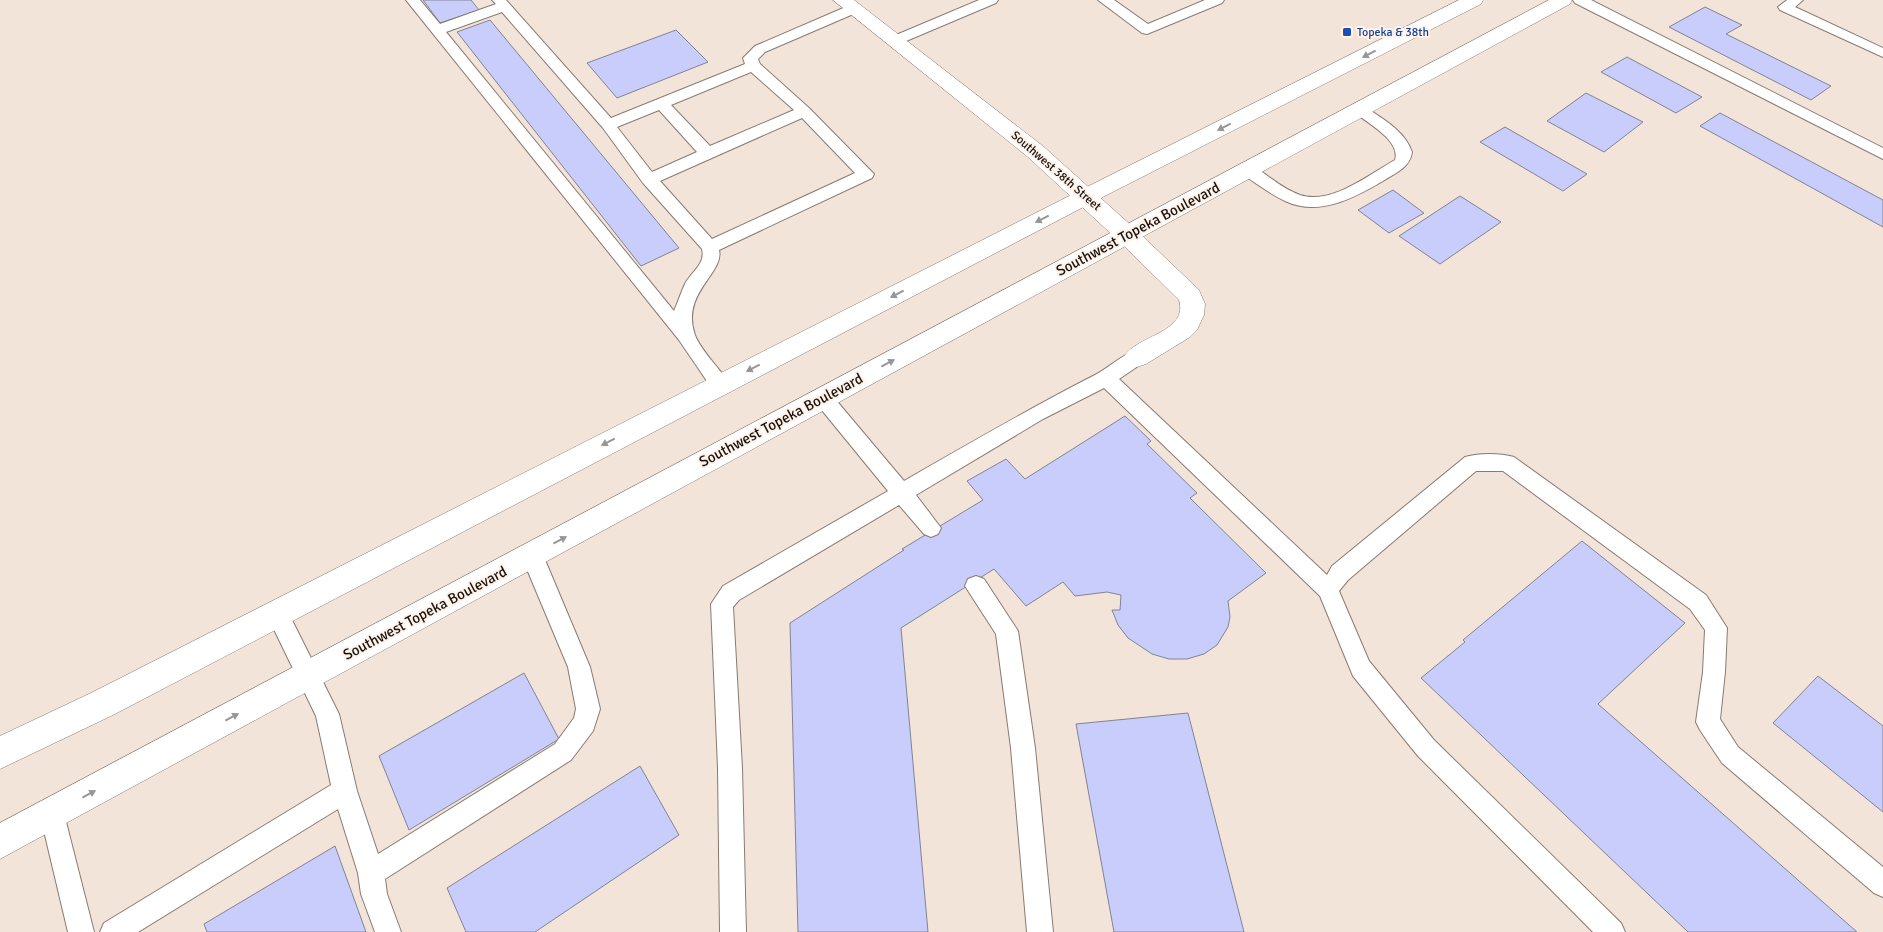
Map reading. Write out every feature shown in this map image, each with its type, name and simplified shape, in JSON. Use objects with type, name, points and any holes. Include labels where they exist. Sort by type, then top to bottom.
[{"type":"main road","points":[[0,753],[102,704],[1085,197],[1474,0]]},
{"type":"main road","name":"Southwest Topeka Boulevard","points":[[0,842],[1563,0]]},
{"type":"main road","name":"Southwest 38th Street","points":[[847,4],[1036,152],[1127,234],[1190,296],[1194,308],[1191,320],[1184,329],[1137,357]]},
{"type":"lane","points":[[413,0],[687,338],[720,385]]},
{"type":"lane","points":[[894,41],[991,0]]},
{"type":"lane","points":[[1105,0],[1147,30],[1217,0]]},
{"type":"lane","points":[[1580,0],[1883,154]]},
{"type":"lane","points":[[1796,0],[1785,7],[1883,53]]},
{"type":"lane","points":[[438,30],[501,3],[608,125],[650,179],[710,247],[712,255],[707,267],[693,285],[682,314],[687,338]]},
{"type":"lane","points":[[710,247],[866,174],[804,111],[753,66],[750,58],[760,48],[847,4]]},
{"type":"lane","points":[[608,125],[753,66]]},
{"type":"lane","points":[[661,103],[706,152]]},
{"type":"lane","points":[[1248,170],[1297,200],[1317,203],[1332,200],[1401,163],[1404,158],[1404,151],[1397,139],[1360,110]]},
{"type":"lane","points":[[650,179],[706,152],[804,111]]},
{"type":"lane","points":[[733,932],[730,768],[722,604],[731,593],[1036,414],[1106,378],[1137,357]]},
{"type":"lane","points":[[1106,378],[1328,590],[1362,668],[1426,748],[1612,932]]},
{"type":"lane","points":[[823,398],[903,492],[930,528]]},
{"type":"lane","points":[[1328,590],[1340,573],[1472,463],[1507,462],[1698,602],[1716,628],[1708,722],[1730,754],[1883,884]]},
{"type":"lane","points":[[371,872],[563,752],[585,722],[588,709],[579,667],[532,555]]},
{"type":"lane","points":[[976,586],[1007,631],[1023,748],[1040,932]]},
{"type":"lane","points":[[277,613],[327,714],[345,791],[371,872],[374,894],[388,932]]},
{"type":"lane","points":[[113,932],[345,791]]},
{"type":"lane","points":[[52,814],[81,932]]},
{"type":"building","points":[[423,0],[471,0],[479,10],[440,23]]},
{"type":"building","points":[[1705,7],[1742,25],[1726,34],[1831,86],[1811,100],[1669,27]]},
{"type":"building","points":[[490,20],[679,248],[641,266],[457,32]]},
{"type":"building","points":[[676,30],[708,62],[617,98],[587,63]]},
{"type":"building","points":[[1627,57],[1702,97],[1676,113],[1601,72]]},
{"type":"building","points":[[1586,93],[1643,122],[1604,152],[1547,121]]},
{"type":"building","points":[[1720,113],[1883,200],[1883,227],[1700,126]]},
{"type":"building","points":[[1505,127],[1587,174],[1563,191],[1480,142]]},
{"type":"building","points":[[1393,190],[1424,213],[1389,233],[1358,210]]},
{"type":"building","points":[[1460,196],[1501,222],[1440,264],[1399,236]]},
{"type":"building","points":[[1125,416],[1151,441],[1147,444],[1197,493],[1190,498],[1266,573],[1228,601],[1230,617],[1228,627],[1217,645],[1204,654],[1187,659],[1169,659],[1152,654],[1128,638],[1118,625],[1112,610],[1120,610],[1121,595],[1107,592],[1075,596],[1063,582],[1026,606],[994,569],[901,628],[928,932],[798,932],[790,623],[904,550],[902,549],[983,500],[967,481],[1006,459],[1025,479]]},
{"type":"building","points":[[1582,541],[1685,623],[1598,704],[1857,932],[1688,932],[1421,678],[1465,642],[1463,640]]},
{"type":"building","points":[[524,673],[559,739],[409,830],[379,756]]},
{"type":"building","points":[[1818,676],[1883,726],[1883,812],[1773,723]]},
{"type":"building","points":[[1188,713],[1244,932],[1114,932],[1076,724]]},
{"type":"building","points":[[640,766],[679,835],[535,932],[466,932],[447,888]]},
{"type":"building","points":[[335,846],[366,932],[207,932],[204,924]]},
{"type":"place","name":"Topeka & 38th","points":[[1347,32]]}]
